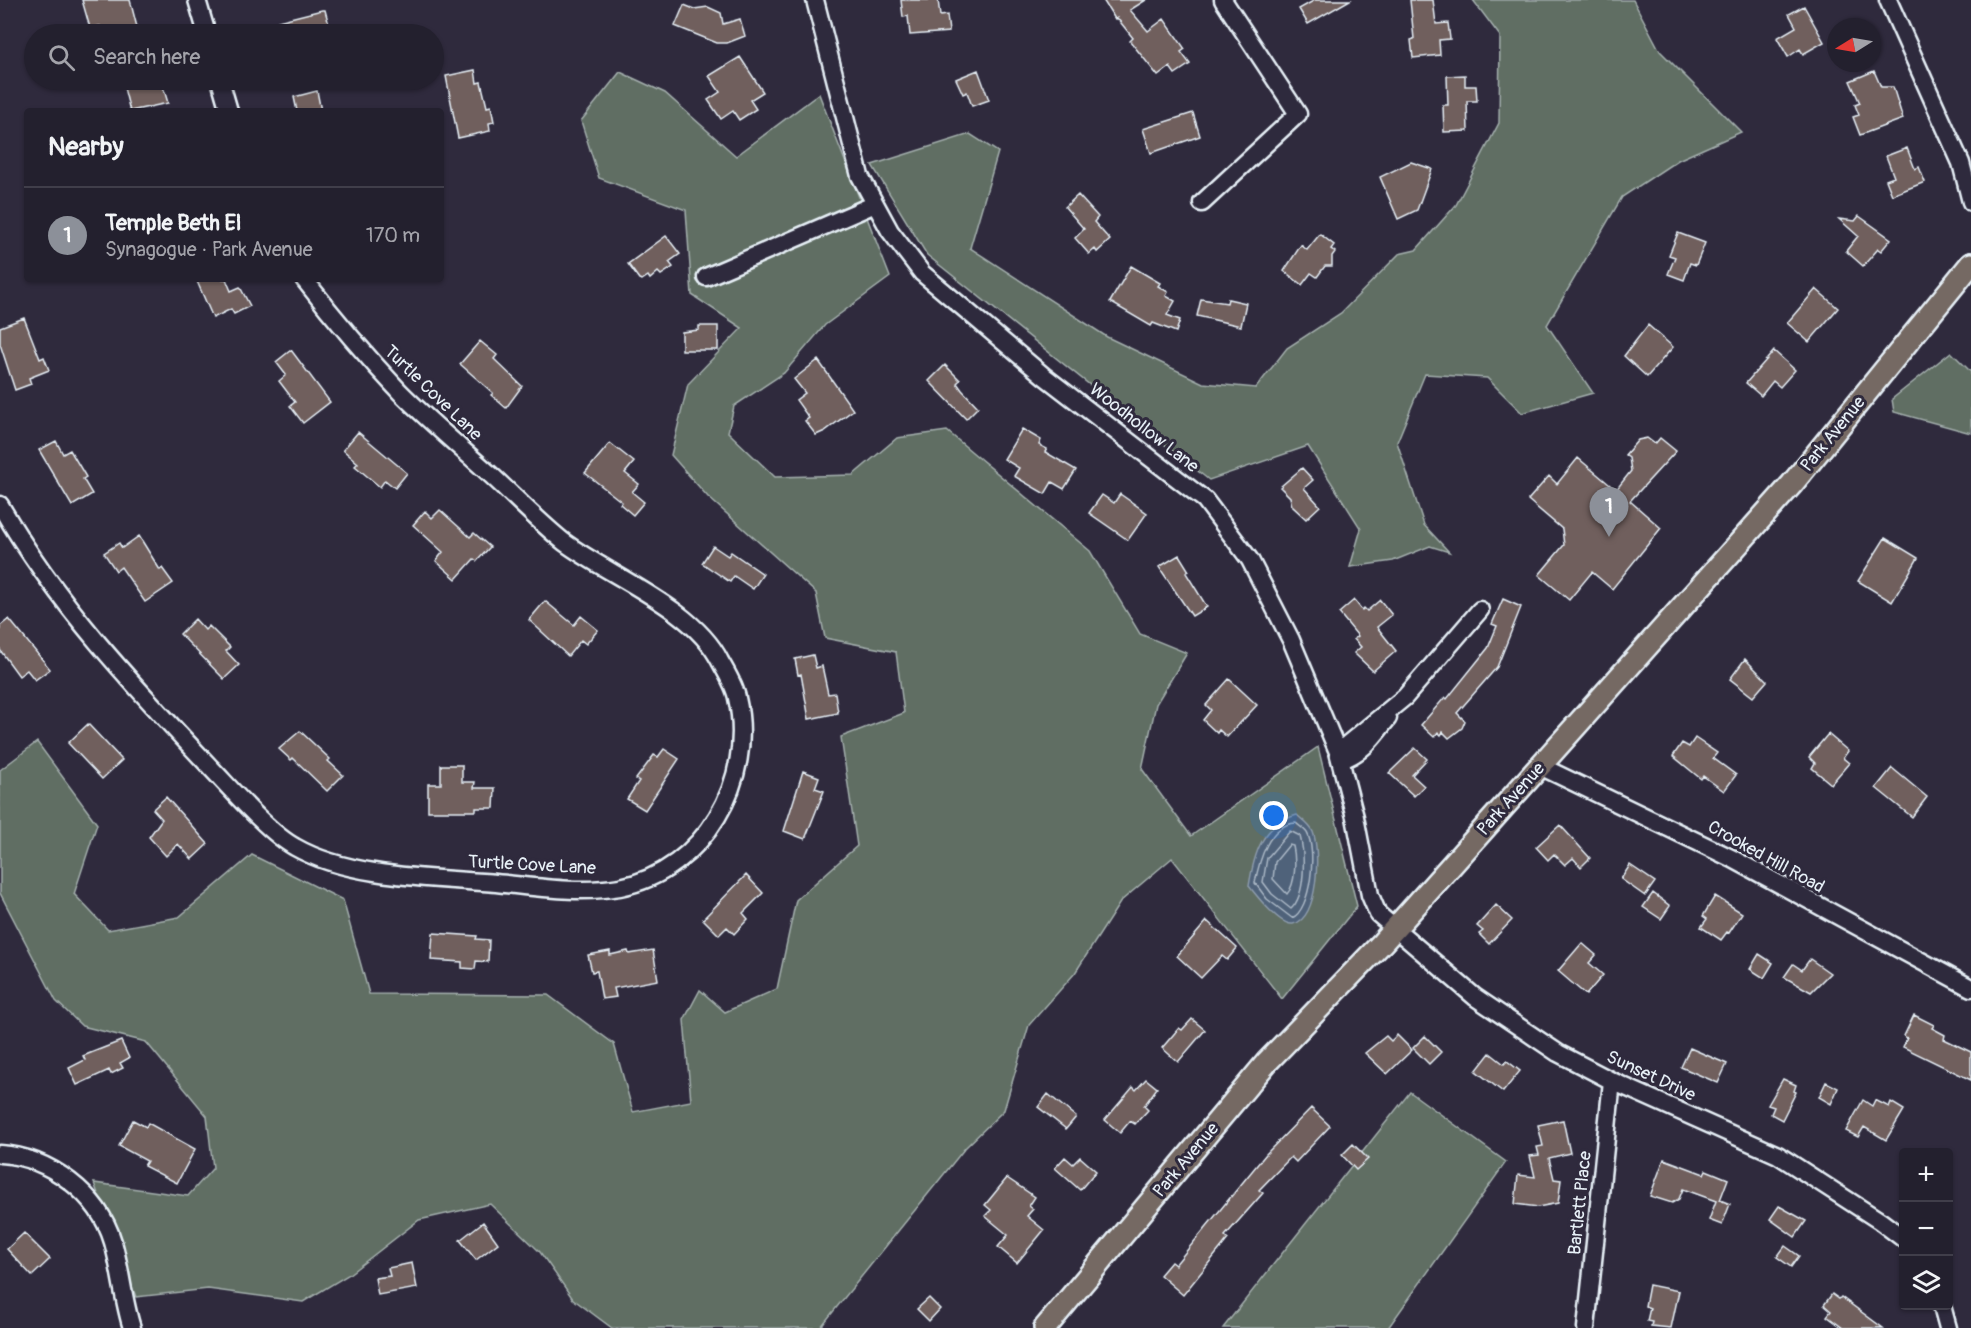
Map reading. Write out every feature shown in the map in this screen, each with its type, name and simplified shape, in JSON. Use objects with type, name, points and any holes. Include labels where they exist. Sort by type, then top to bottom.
[{"type":"main road","name":"Park Avenue","points":[[1045,1328],[1267,1062],[1394,929],[1792,484],[1971,264]]},
{"type":"street","points":[[197,0],[204,24]]},
{"type":"street","name":"Woodhollow Lane","points":[[815,0],[860,176],[873,205],[922,273],[1044,376],[1205,500],[1250,560],[1291,640],[1339,756],[1370,895],[1378,915],[1394,929]]},
{"type":"street","points":[[1202,203],[1298,114],[1223,0]]},
{"type":"street","points":[[1888,0],[1968,168],[1971,202]]},
{"type":"street","points":[[223,90],[228,108]]},
{"type":"street","points":[[706,277],[873,205]]},
{"type":"street","name":"Turtle Cove Lane","points":[[0,505],[45,574],[103,650],[244,803],[294,847],[346,867],[399,875],[578,890],[622,886],[660,872],[695,847],[721,813],[736,777],[742,739],[737,696],[717,655],[690,624],[562,540],[403,394],[343,329],[306,282]]},
{"type":"street","points":[[1339,756],[1354,756],[1363,749],[1480,610]]},
{"type":"street","name":"Crooked Hill Road","points":[[1540,766],[1733,859],[1866,934],[1971,988]]},
{"type":"street","name":"Sunset Drive","points":[[1394,929],[1475,997],[1558,1053],[1612,1081],[1778,1155],[1899,1235]]},
{"type":"street","name":"Bartlett Place","points":[[1586,1328],[1612,1081]]},
{"type":"street","points":[[0,1154],[14,1155],[58,1171],[95,1207],[113,1241],[121,1287],[132,1328]]},
{"type":"street","points":[[1943,1310],[1948,1328]]},
{"type":"green space","points":[[1473,0],[1633,0],[1660,51],[1741,132],[1678,160],[1622,197],[1547,325],[1593,393],[1522,413],[1487,378],[1425,374],[1397,442],[1424,525],[1449,552],[1430,546],[1393,561],[1350,567],[1361,529],[1308,446],[1209,480],[927,255],[872,165],[970,134],[998,152],[970,248],[1107,337],[1203,383],[1256,388],[1287,348],[1341,313],[1399,254],[1416,250],[1456,205],[1499,123],[1500,36]]},
{"type":"green space","points":[[620,72],[665,93],[736,156],[819,94],[890,277],[825,325],[784,373],[734,406],[728,432],[775,477],[853,475],[897,438],[947,431],[1090,551],[1140,634],[1187,653],[1156,704],[1142,769],[1191,836],[1318,747],[1357,906],[1282,999],[1172,858],[1121,901],[1075,973],[1029,1025],[1004,1110],[965,1148],[820,1328],[612,1328],[573,1299],[540,1252],[490,1204],[419,1220],[348,1275],[303,1302],[208,1289],[136,1297],[94,1183],[188,1196],[213,1168],[207,1116],[146,1042],[82,1026],[56,1001],[0,893],[0,770],[37,742],[97,824],[74,894],[108,930],[179,917],[252,855],[343,900],[369,994],[548,995],[614,1044],[633,1112],[691,1101],[684,1020],[700,990],[725,1012],[777,989],[796,900],[857,846],[841,737],[904,713],[896,652],[825,638],[816,593],[708,497],[671,455],[688,384],[742,328],[692,295],[686,210],[599,178],[581,121]]},
{"type":"green space","points":[[1951,352],[1971,372],[1971,433],[1894,412],[1892,399]]},
{"type":"green space","points":[[1410,1092],[1506,1162],[1388,1328],[1223,1328]]},
{"type":"water","points":[[1297,815],[1313,832],[1317,868],[1313,898],[1308,910],[1302,920],[1293,924],[1275,915],[1249,886],[1257,852],[1267,833],[1285,820]]},
{"type":"building","points":[[82,0],[130,0],[136,24],[89,24]]},
{"type":"building","points":[[901,0],[938,0],[940,16],[947,15],[949,32],[910,35],[908,16],[903,17]]},
{"type":"building","points":[[1103,0],[1146,0],[1130,10],[1148,31],[1164,19],[1185,49],[1181,52],[1190,64],[1175,74],[1170,67],[1158,76],[1130,41],[1133,38],[1117,18],[1115,19]]},
{"type":"building","points":[[1315,0],[1350,0],[1308,24],[1299,9]]},
{"type":"building","points":[[1410,0],[1433,0],[1436,24],[1448,23],[1450,39],[1439,40],[1440,55],[1413,58],[1411,40],[1414,39]]},
{"type":"building","points":[[684,5],[694,9],[708,7],[721,13],[723,24],[740,19],[745,36],[727,43],[717,43],[675,26]]},
{"type":"building","points":[[1804,6],[1824,42],[1803,54],[1800,49],[1788,57],[1777,38],[1796,27],[1789,14]]},
{"type":"building","points":[[325,10],[329,24],[279,24],[278,21]]},
{"type":"building","points":[[740,57],[763,92],[750,100],[756,109],[739,120],[733,111],[721,119],[708,100],[720,92],[709,76]]},
{"type":"building","points":[[475,70],[477,83],[481,82],[487,107],[491,106],[494,122],[489,123],[490,131],[458,138],[446,76]]},
{"type":"building","points":[[978,70],[989,100],[972,106],[967,92],[963,94],[956,79]]},
{"type":"building","points":[[1874,72],[1881,87],[1893,87],[1903,119],[1860,135],[1853,117],[1859,115],[1855,105],[1860,103],[1850,81]]},
{"type":"building","points":[[1465,75],[1465,86],[1476,86],[1477,101],[1467,101],[1468,131],[1444,132],[1443,105],[1448,105],[1447,76]]},
{"type":"building","points":[[125,90],[164,90],[168,103],[144,108],[129,108]]},
{"type":"building","points":[[317,91],[320,108],[296,108],[294,97]]},
{"type":"building","points":[[1193,113],[1200,136],[1151,153],[1143,129]]},
{"type":"building","points":[[1907,148],[1915,169],[1919,167],[1925,182],[1892,195],[1886,180],[1894,177],[1886,156]]},
{"type":"building","points":[[1411,162],[1432,169],[1417,210],[1398,219],[1380,177]]},
{"type":"building","points":[[1078,195],[1098,217],[1094,222],[1110,240],[1097,252],[1095,249],[1089,254],[1075,238],[1084,229],[1065,207]]},
{"type":"building","points":[[1859,216],[1891,239],[1881,251],[1878,249],[1863,266],[1846,251],[1858,236],[1839,219],[1855,221]]},
{"type":"building","points":[[1678,233],[1705,243],[1696,265],[1690,263],[1684,280],[1668,274],[1675,257],[1669,255]]},
{"type":"building","points":[[1320,234],[1334,245],[1331,249],[1335,252],[1332,256],[1332,266],[1325,266],[1317,277],[1311,273],[1302,285],[1284,271],[1301,245],[1307,250]]},
{"type":"building","points":[[666,236],[680,254],[669,262],[673,267],[661,275],[658,272],[650,279],[648,276],[642,280],[639,279],[628,264]]},
{"type":"building","points":[[1131,266],[1160,283],[1158,286],[1168,292],[1166,296],[1175,301],[1167,315],[1180,320],[1176,332],[1153,323],[1151,326],[1110,302]]},
{"type":"building","points":[[197,282],[227,282],[231,291],[240,287],[250,306],[234,314],[231,309],[213,318]]},
{"type":"building","points":[[1816,289],[1838,308],[1809,342],[1787,323]]},
{"type":"building","points":[[1201,299],[1227,303],[1228,299],[1246,303],[1241,326],[1197,316]]},
{"type":"building","points":[[24,318],[40,359],[44,357],[49,370],[29,378],[31,384],[15,390],[0,344],[0,327]]},
{"type":"building","points":[[1648,325],[1673,347],[1647,377],[1624,356]]},
{"type":"building","points":[[699,326],[718,326],[718,350],[682,350],[682,332],[699,330]]},
{"type":"building","points":[[480,341],[497,355],[494,359],[522,386],[506,408],[491,395],[493,393],[460,364]]},
{"type":"building","points":[[291,350],[330,402],[303,423],[290,406],[295,402],[279,381],[286,375],[276,362]]},
{"type":"building","points":[[1774,351],[1795,370],[1780,387],[1773,381],[1761,396],[1746,383]]},
{"type":"building","points":[[818,360],[853,410],[816,435],[805,421],[809,418],[796,400],[805,393],[794,379]]},
{"type":"building","points":[[945,365],[960,380],[957,383],[978,407],[966,419],[929,381]]},
{"type":"building","points":[[1022,429],[1041,440],[1039,445],[1047,449],[1045,452],[1076,470],[1064,489],[1052,482],[1045,494],[1014,476],[1019,468],[1004,459]]},
{"type":"building","points":[[358,432],[407,473],[395,488],[385,480],[380,487],[355,466],[358,463],[343,450]]},
{"type":"building","points":[[1647,438],[1655,444],[1660,438],[1676,451],[1630,501],[1661,528],[1612,589],[1592,572],[1569,600],[1539,575],[1564,545],[1562,529],[1528,500],[1549,476],[1557,484],[1578,458],[1616,490],[1631,471],[1629,458],[1625,455],[1638,440]]},
{"type":"building","points":[[56,441],[63,454],[70,450],[86,477],[83,479],[92,494],[72,506],[39,450]]},
{"type":"building","points":[[610,443],[634,462],[625,473],[639,484],[632,492],[644,502],[633,515],[620,504],[622,502],[585,473]]},
{"type":"building","points":[[1302,468],[1313,480],[1304,488],[1320,506],[1306,519],[1292,506],[1290,497],[1280,487]]},
{"type":"building","points":[[1120,494],[1147,513],[1128,540],[1089,513],[1102,495],[1114,503]]},
{"type":"building","points":[[440,510],[470,537],[474,533],[490,547],[477,561],[474,559],[456,579],[436,561],[443,552],[413,525],[425,511],[432,518]]},
{"type":"building","points":[[139,536],[160,570],[162,568],[173,583],[145,602],[121,567],[116,571],[104,553],[119,543],[122,548]]},
{"type":"building","points":[[1885,538],[1918,558],[1892,602],[1858,581]]},
{"type":"building","points":[[713,546],[728,556],[731,552],[763,574],[753,589],[734,576],[730,582],[702,563]]},
{"type":"building","points":[[1179,555],[1189,571],[1186,573],[1207,607],[1192,616],[1159,567]]},
{"type":"building","points":[[1503,599],[1521,607],[1497,667],[1457,713],[1465,721],[1462,728],[1449,738],[1443,732],[1441,735],[1438,732],[1434,737],[1421,725],[1445,697],[1447,699],[1488,648],[1497,626],[1492,624]]},
{"type":"building","points":[[1354,600],[1362,610],[1364,608],[1367,611],[1380,600],[1392,615],[1377,627],[1396,651],[1373,671],[1354,653],[1361,647],[1354,639],[1358,636],[1339,613]]},
{"type":"building","points":[[545,601],[574,625],[581,616],[598,630],[586,644],[581,640],[568,656],[529,620]]},
{"type":"building","points":[[9,619],[50,669],[35,680],[27,670],[19,676],[0,650],[0,626]]},
{"type":"building","points":[[195,619],[205,630],[209,626],[230,647],[226,651],[239,665],[224,679],[180,634]]},
{"type":"building","points":[[813,655],[816,668],[822,666],[828,694],[835,693],[838,713],[809,719],[801,674],[798,675],[795,659]]},
{"type":"building","points":[[1745,659],[1767,681],[1753,697],[1730,679]]},
{"type":"building","points":[[1229,679],[1257,705],[1227,737],[1219,730],[1217,733],[1203,720],[1211,710],[1206,705]]},
{"type":"building","points":[[88,724],[122,760],[102,779],[68,743]]},
{"type":"building","points":[[300,731],[330,759],[328,761],[343,775],[327,791],[293,758],[291,760],[279,749]]},
{"type":"building","points":[[1828,734],[1848,751],[1843,758],[1849,763],[1831,784],[1812,768],[1815,763],[1809,757]]},
{"type":"building","points":[[1695,738],[1717,753],[1713,758],[1736,775],[1724,791],[1703,776],[1701,779],[1673,756],[1682,743],[1689,747]]},
{"type":"building","points":[[1415,748],[1427,759],[1412,775],[1424,786],[1414,796],[1389,773]]},
{"type":"building","points":[[664,749],[679,759],[645,810],[627,799],[639,781],[636,779],[654,755],[658,757]]},
{"type":"building","points":[[441,765],[462,765],[462,782],[475,782],[474,788],[495,788],[494,808],[476,808],[476,811],[428,811],[428,784],[441,784]]},
{"type":"building","points":[[1892,768],[1927,797],[1912,817],[1876,788]]},
{"type":"building","points":[[803,771],[819,777],[815,788],[824,791],[805,839],[784,831]]},
{"type":"building","points":[[166,797],[208,844],[192,859],[178,844],[166,856],[149,837],[162,819],[153,809]]},
{"type":"building","points":[[1560,825],[1590,858],[1581,867],[1573,858],[1565,865],[1554,854],[1548,860],[1536,847]]},
{"type":"building","points":[[1630,865],[1655,882],[1645,896],[1621,879]]},
{"type":"building","points":[[746,875],[763,893],[743,913],[748,919],[734,934],[727,927],[719,935],[703,919]]},
{"type":"building","points":[[1653,893],[1670,906],[1661,919],[1643,907]]},
{"type":"building","points":[[1715,896],[1742,913],[1729,933],[1727,932],[1721,940],[1701,927],[1707,919],[1703,916]]},
{"type":"building","points":[[1496,905],[1512,920],[1489,944],[1479,934],[1483,931],[1477,926]]},
{"type":"building","points":[[1207,921],[1237,948],[1227,960],[1222,956],[1201,978],[1177,956]]},
{"type":"building","points":[[433,933],[477,936],[476,939],[489,940],[488,962],[476,961],[475,969],[462,968],[462,962],[431,960]]},
{"type":"building","points":[[1582,943],[1596,955],[1589,963],[1603,975],[1586,995],[1558,971]]},
{"type":"building","points":[[653,950],[658,980],[614,988],[616,997],[602,999],[597,971],[592,972],[588,955],[610,951],[610,955],[628,951],[629,954]]},
{"type":"building","points":[[1759,954],[1773,963],[1764,978],[1750,969]]},
{"type":"building","points":[[1810,959],[1830,973],[1811,992],[1784,977],[1793,964],[1802,970]]},
{"type":"building","points":[[1914,1015],[1934,1025],[1932,1028],[1945,1035],[1944,1039],[1971,1052],[1971,1080],[1903,1047],[1907,1038],[1904,1036]]},
{"type":"building","points":[[1192,1019],[1205,1030],[1178,1062],[1162,1048],[1179,1028],[1182,1030]]},
{"type":"building","points":[[1397,1035],[1412,1050],[1387,1074],[1365,1053],[1386,1036],[1391,1041]]},
{"type":"building","points":[[1425,1036],[1441,1052],[1429,1064],[1413,1048]]},
{"type":"building","points":[[121,1041],[129,1058],[120,1063],[123,1068],[111,1074],[109,1070],[77,1085],[69,1068],[85,1060],[83,1056]]},
{"type":"building","points":[[1690,1048],[1727,1064],[1718,1083],[1681,1067]]},
{"type":"building","points":[[1490,1053],[1504,1064],[1507,1061],[1520,1071],[1503,1092],[1476,1071]]},
{"type":"building","points":[[1146,1079],[1157,1088],[1144,1106],[1148,1110],[1135,1124],[1130,1121],[1120,1133],[1105,1120],[1133,1087],[1136,1090]]},
{"type":"building","points":[[1783,1079],[1796,1085],[1794,1091],[1796,1092],[1782,1120],[1771,1114],[1774,1107],[1768,1105]]},
{"type":"building","points":[[1826,1082],[1838,1088],[1831,1104],[1819,1097]]},
{"type":"building","points":[[1048,1094],[1076,1117],[1066,1129],[1038,1107]]},
{"type":"building","points":[[1863,1100],[1872,1106],[1875,1100],[1889,1107],[1891,1102],[1904,1110],[1886,1140],[1864,1127],[1858,1137],[1846,1131]]},
{"type":"building","points":[[1311,1108],[1330,1126],[1296,1162],[1291,1157],[1259,1190],[1263,1193],[1225,1236],[1228,1239],[1183,1295],[1160,1275],[1171,1262],[1175,1265],[1266,1154]]},
{"type":"building","points":[[133,1120],[146,1127],[148,1123],[195,1149],[177,1183],[144,1166],[147,1161],[119,1146]]},
{"type":"building","points":[[1563,1120],[1570,1153],[1549,1158],[1554,1179],[1561,1180],[1558,1203],[1538,1207],[1515,1204],[1518,1175],[1535,1177],[1530,1156],[1539,1155],[1537,1147],[1543,1146],[1538,1125]]},
{"type":"building","points":[[1353,1144],[1368,1159],[1356,1170],[1342,1155]]},
{"type":"building","points":[[1065,1157],[1073,1164],[1080,1157],[1096,1171],[1080,1190],[1055,1168]]},
{"type":"building","points":[[1664,1159],[1704,1174],[1706,1170],[1728,1179],[1720,1200],[1730,1204],[1722,1225],[1709,1220],[1716,1201],[1683,1189],[1679,1199],[1672,1203],[1650,1196]]},
{"type":"building","points":[[1007,1178],[1035,1197],[1029,1206],[1033,1209],[1027,1216],[1044,1230],[1017,1263],[998,1247],[1008,1235],[985,1216],[991,1210],[985,1205]]},
{"type":"building","points":[[1779,1206],[1806,1221],[1795,1237],[1770,1219]]},
{"type":"building","points":[[483,1222],[498,1243],[476,1260],[460,1240]]},
{"type":"building","points":[[24,1233],[50,1259],[32,1276],[7,1249]]},
{"type":"building","points":[[1785,1246],[1799,1256],[1791,1267],[1777,1257]]},
{"type":"building","points":[[412,1263],[417,1288],[378,1295],[375,1278],[390,1276],[388,1268]]},
{"type":"building","points":[[1649,1285],[1679,1291],[1671,1328],[1651,1326],[1652,1322],[1647,1321],[1650,1308],[1645,1306]]},
{"type":"building","points":[[1832,1294],[1839,1299],[1841,1297],[1883,1328],[1843,1328],[1827,1316],[1831,1311],[1824,1305]]},
{"type":"building","points":[[929,1298],[940,1309],[929,1321],[917,1309]]},
{"type":"place","name":"Temple Beth El","points":[[1609,537]]}]
